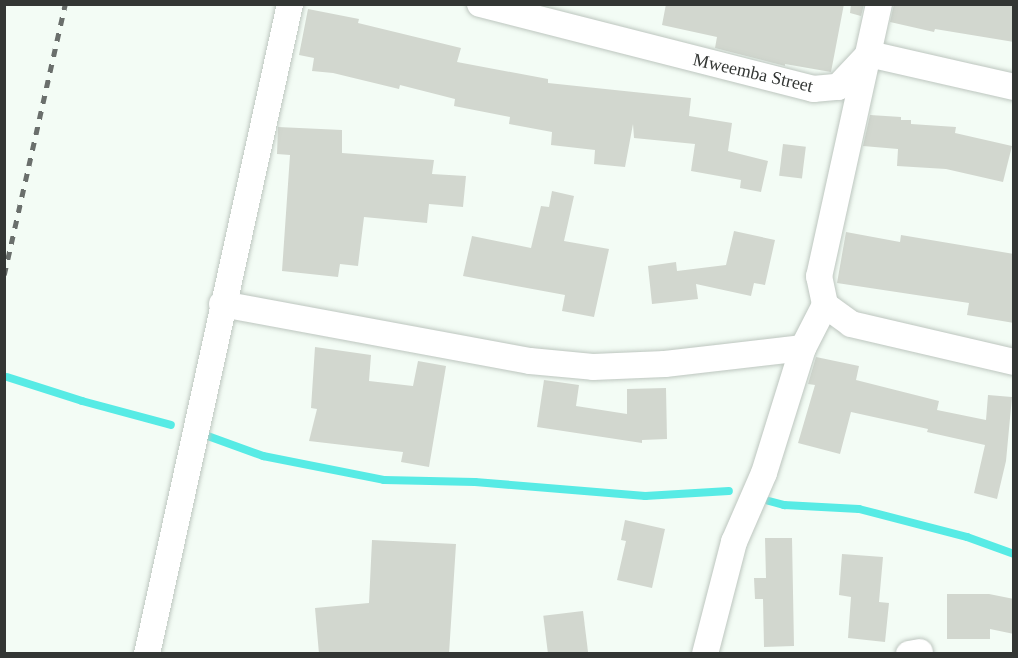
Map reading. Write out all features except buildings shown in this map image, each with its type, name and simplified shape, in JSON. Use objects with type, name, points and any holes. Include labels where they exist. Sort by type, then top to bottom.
[{"type":"street","points":[[147,654],[222,304],[290,4]]},
{"type":"street","name":"Mweemba Street","points":[[480,4],[813,89],[838,87],[869,54]]},
{"type":"street","points":[[705,654],[734,542],[764,473],[802,348],[825,305],[819,276],[879,4]]},
{"type":"street","points":[[869,54],[1014,87]]},
{"type":"street","points":[[222,304],[530,361],[593,367],[665,364],[802,348]]},
{"type":"street","points":[[825,305],[851,324],[1014,362]]},
{"type":"waterway","points":[[7,377],[82,401],[171,425]]},
{"type":"waterway","points":[[205,435],[263,456],[384,480],[475,482],[645,496],[729,491]]},
{"type":"waterway","points":[[769,501],[784,505],[859,509],[967,537],[1014,554]]},
{"type":"railway","points":[[4,275],[65,4]]}]
